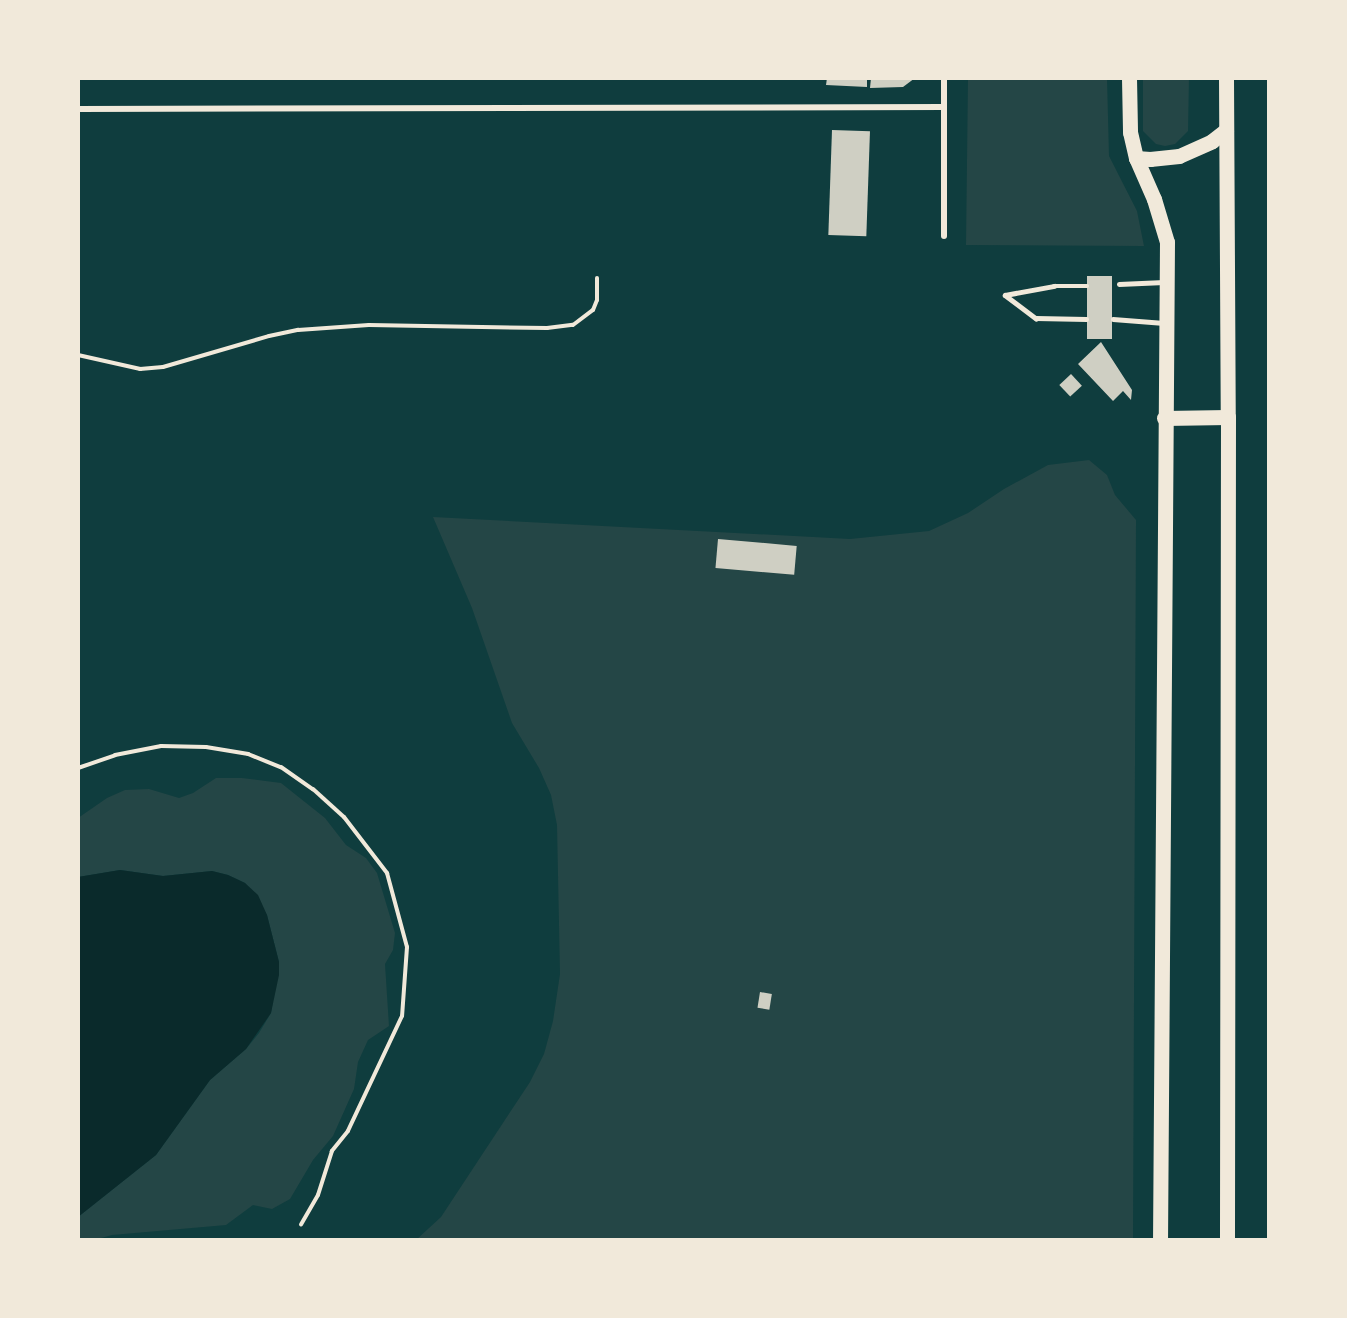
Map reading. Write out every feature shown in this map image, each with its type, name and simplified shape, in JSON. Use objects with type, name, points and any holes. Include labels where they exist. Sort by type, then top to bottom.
[{"type":"main road","points":[[1129,78],[1130,132],[1136,158],[1154,199],[1167,242],[1160,1240]]},
{"type":"main road","points":[[1226,78],[1227,1240]]},
{"type":"main road","points":[[1136,158],[1179,156],[1212,141],[1226,130]]},
{"type":"main road","points":[[1164,418],[1228,417]]},
{"type":"street","points":[[944,78],[944,236]]},
{"type":"street","points":[[78,109],[944,107]]},
{"type":"lane","points":[[1119,285],[1167,282]]},
{"type":"lane","points":[[1086,319],[1036,318],[1005,295],[1054,286],[1087,286]]},
{"type":"lane","points":[[1113,319],[1165,324]]},
{"type":"path","points":[[78,355],[140,369],[163,367],[269,336],[298,330],[369,325],[547,328],[573,326],[593,310],[597,300],[597,278]]},
{"type":"path","points":[[78,768],[116,755],[161,746],[206,747],[248,754],[281,767],[313,789],[344,817],[387,873],[407,947],[402,1016],[348,1131],[332,1151],[318,1195],[301,1225]]},
{"type":"shaded area","points":[[968,78],[1107,78],[1109,156],[1137,211],[1144,246],[966,245]]},
{"type":"shaded area","points":[[1143,78],[1189,78],[1188,131],[1175,144],[1165,146],[1156,144],[1143,131]]},
{"type":"shaded area","points":[[1089,460],[1107,475],[1115,495],[1136,520],[1133,1240],[416,1240],[441,1217],[530,1082],[544,1054],[553,1021],[560,974],[557,825],[551,795],[539,768],[512,723],[472,608],[433,517],[850,539],[929,531],[968,513],[1004,489],[1048,465]]},
{"type":"shaded area","points":[[216,778],[242,778],[281,783],[325,818],[346,845],[366,858],[377,873],[395,933],[393,950],[385,964],[389,1026],[368,1040],[358,1062],[354,1089],[333,1136],[313,1160],[290,1199],[272,1209],[253,1205],[226,1225],[112,1235],[94,1240],[78,1238],[78,1217],[156,1155],[210,1080],[246,1049],[259,1033],[271,1013],[279,962],[267,915],[245,883],[228,875],[212,871],[163,876],[120,870],[78,877],[78,818],[107,798],[125,790],[149,789],[179,798],[193,793]]},
{"type":"shaded area","points":[[120,870],[163,876],[212,871],[245,883],[258,895],[267,915],[279,962],[279,975],[271,1013],[246,1049],[210,1080],[156,1155],[78,1217],[78,877]]},
{"type":"building","points":[[827,78],[867,78],[867,87],[826,85]]},
{"type":"building","points":[[871,78],[915,78],[903,87],[870,88]]},
{"type":"building","points":[[832,130],[870,131],[866,236],[828,235]]},
{"type":"building","points":[[1087,276],[1112,276],[1112,339],[1087,339]]},
{"type":"building","points":[[1101,342],[1132,390],[1131,400],[1123,391],[1113,401],[1078,364]]},
{"type":"building","points":[[1071,374],[1082,386],[1070,397],[1059,385]]},
{"type":"building","points":[[718,539],[797,546],[794,575],[715,568]]},
{"type":"building","points":[[760,992],[772,994],[769,1010],[757,1008]]}]
